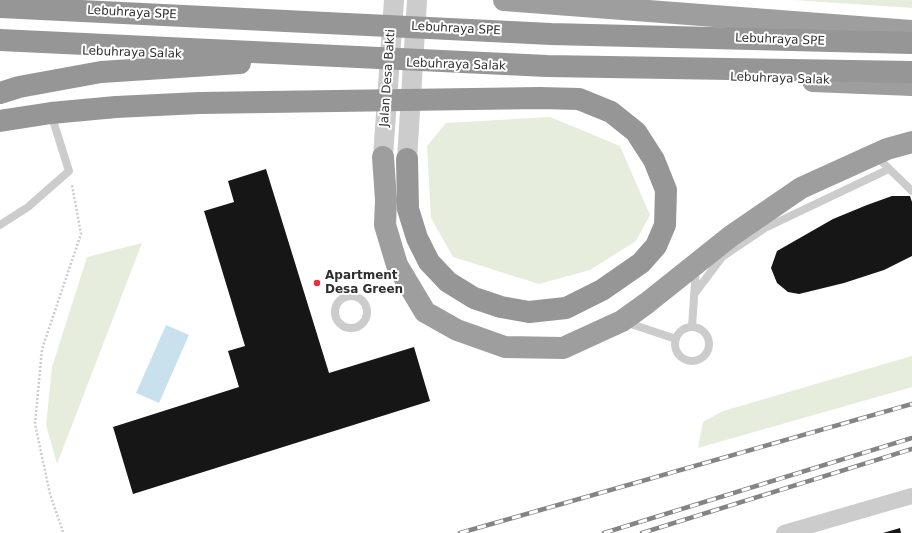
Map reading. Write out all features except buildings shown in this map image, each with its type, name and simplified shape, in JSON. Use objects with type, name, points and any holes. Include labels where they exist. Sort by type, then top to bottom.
[{"type":"highway","points":[[504,0],[570,3],[912,31]]},
{"type":"highway","name":"Lebuhraya SPE","points":[[0,6],[551,34],[912,44]]},
{"type":"highway","points":[[0,40],[547,66],[912,72]]},
{"type":"highway","name":"Lebuhraya Salak","points":[[0,47],[348,60],[912,85]]},
{"type":"highway","points":[[0,93],[19,87],[101,72],[271,61],[348,60]]},
{"type":"highway","points":[[0,121],[51,113],[116,107],[199,103],[540,98],[579,99],[611,112],[636,132],[654,160],[666,190],[665,225],[656,246],[641,263],[602,290],[566,308],[529,312],[502,307],[474,298],[448,282],[430,262],[417,238],[408,209],[407,159]]},
{"type":"highway","points":[[382,157],[386,200],[386,225],[397,265],[425,312],[457,330],[505,347],[563,348],[622,320],[647,303],[731,236],[801,188],[882,162],[887,149],[912,142]]},
{"type":"street","name":"Jalan Desa Bakti","points":[[382,157],[394,0]]},
{"type":"street","name":"Jalan Desa Bakti","points":[[407,159],[417,0]]},
{"type":"street","points":[[784,533],[912,496]]},
{"type":"lane","points":[[0,225],[28,207],[70,171],[51,113]]},
{"type":"lane","points":[[695,293],[722,257],[765,228],[882,162],[912,191]]},
{"type":"lane","points":[[692,327],[696,264]]},
{"type":"lane","points":[[622,320],[676,339]]},
{"type":"lane","points":[[692,327],[702,331],[708,340],[706,351],[699,359],[689,360],[679,355],[675,345],[676,339],[682,330],[692,327]]},
{"type":"path","points":[[63,532],[50,494],[34,424],[42,349],[81,234],[70,171]]},
{"type":"green space","points":[[794,0],[912,0],[912,8]]},
{"type":"green space","points":[[550,117],[620,146],[650,215],[636,241],[590,270],[539,284],[453,257],[431,218],[427,146],[446,123]]},
{"type":"green space","points":[[142,243],[57,464],[46,425],[52,367],[87,257]]},
{"type":"green space","points":[[912,356],[912,387],[698,448],[703,422],[723,411]]},
{"type":"water","points":[[166,325],[189,335],[159,403],[136,393]]},
{"type":"railway","points":[[460,533],[912,404]]},
{"type":"railway","points":[[604,533],[912,438]]},
{"type":"railway","points":[[642,533],[912,449]]},
{"type":"place","name":"Apartment Desa Green","points":[[317,283]]}]
